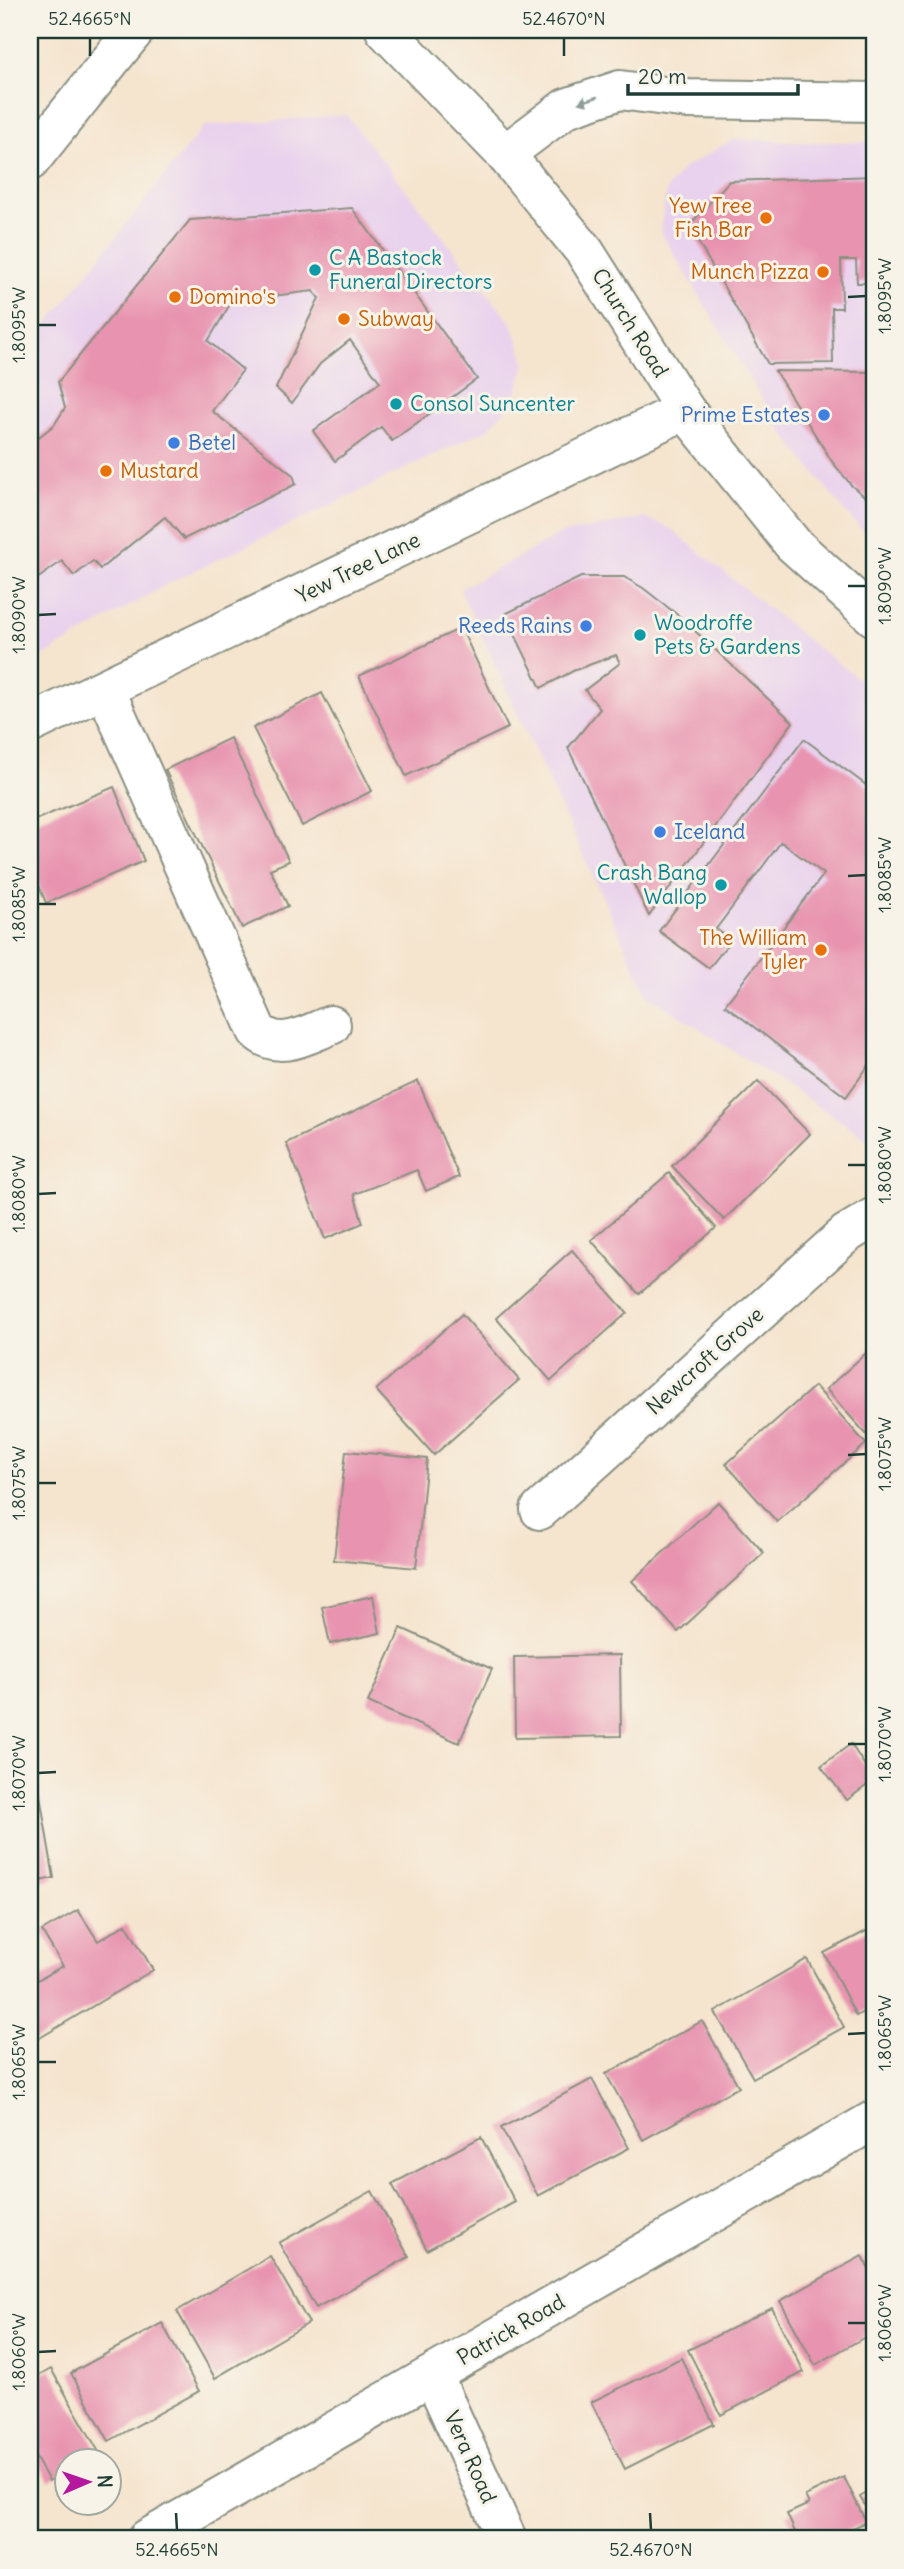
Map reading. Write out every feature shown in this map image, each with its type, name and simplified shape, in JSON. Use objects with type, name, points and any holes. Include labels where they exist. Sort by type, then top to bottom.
[{"type":"street","points":[[30,161],[135,30]]},
{"type":"street","name":"Church Road","points":[[385,30],[505,154],[585,252],[685,410],[793,544],[874,617]]},
{"type":"street","points":[[505,154],[566,108],[620,90],[688,99],[874,102]]},
{"type":"street","name":"Yew Tree Lane","points":[[30,724],[685,410]]},
{"type":"street","points":[[105,690],[257,1031],[267,1040],[284,1043],[331,1025]]},
{"type":"street","name":"Newcroft Grove","points":[[540,1510],[846,1234],[874,1217]]},
{"type":"street","name":"Patrick Road","points":[[147,2539],[874,2120]]},
{"type":"street","name":"Vera Road","points":[[433,2375],[507,2539]]},
{"type":"shaded area","points":[[346,115],[512,324],[526,364],[514,400],[488,429],[169,583],[30,664],[30,346],[204,126]]},
{"type":"shaded area","points":[[734,139],[874,142],[874,543],[845,512],[782,431],[660,231],[667,188],[684,168]]},
{"type":"shaded area","points":[[644,518],[670,528],[810,642],[874,690],[874,1143],[648,995],[460,589],[561,534]]},
{"type":"building","points":[[874,176],[874,283],[857,283],[856,260],[841,260],[842,308],[832,308],[833,363],[768,364],[689,226],[729,181]]},
{"type":"building","points":[[352,208],[477,379],[392,441],[381,427],[335,461],[313,431],[380,382],[350,340],[320,364],[292,403],[276,388],[319,298],[313,291],[232,301],[208,341],[243,370],[212,411],[293,475],[296,484],[184,539],[165,517],[100,569],[93,561],[74,576],[62,561],[30,584],[30,459],[35,454],[30,444],[54,425],[65,408],[58,382],[190,220]]},
{"type":"building","points":[[775,371],[874,372],[874,504],[852,486],[833,463]]},
{"type":"building","name":"Iceland","points":[[581,577],[624,577],[643,588],[679,616],[793,722],[649,916],[568,748],[600,709],[585,690],[620,663],[616,655],[575,670],[541,688],[505,614]]},
{"type":"building","points":[[461,628],[508,728],[406,776],[359,676]]},
{"type":"building","points":[[322,693],[372,791],[302,826],[253,728]]},
{"type":"building","points":[[230,738],[289,861],[270,869],[288,906],[242,928],[165,770]]},
{"type":"building","points":[[804,739],[874,791],[874,1058],[846,1097],[725,1005],[824,874],[781,842],[716,929],[731,940],[709,968],[659,931]]},
{"type":"building","points":[[114,787],[144,861],[46,903],[30,864],[30,822]]},
{"type":"building","points":[[418,1081],[459,1177],[426,1191],[417,1170],[354,1194],[363,1223],[325,1239],[286,1143]]},
{"type":"building","points":[[758,1081],[810,1134],[724,1220],[672,1166]]},
{"type":"building","points":[[669,1173],[716,1228],[639,1294],[591,1240]]},
{"type":"building","points":[[572,1250],[627,1313],[551,1381],[496,1318]]},
{"type":"building","points":[[462,1314],[519,1380],[434,1455],[376,1390]]},
{"type":"building","points":[[874,1346],[874,1443],[826,1389]]},
{"type":"building","points":[[815,1386],[866,1444],[777,1522],[726,1464]]},
{"type":"building","points":[[346,1451],[427,1459],[416,1568],[334,1560]]},
{"type":"building","points":[[718,1502],[764,1553],[678,1632],[632,1581]]},
{"type":"building","points":[[373,1596],[380,1633],[330,1644],[322,1607]]},
{"type":"building","points":[[401,1628],[492,1669],[459,1743],[368,1702]]},
{"type":"building","points":[[620,1655],[621,1736],[515,1738],[514,1657]]},
{"type":"building","points":[[851,1744],[874,1780],[847,1800],[821,1766]]},
{"type":"building","points":[[37,1778],[54,1878],[30,1883],[30,1779]]},
{"type":"building","points":[[78,1910],[98,1941],[126,1924],[153,1970],[33,2042],[30,2037],[30,1984],[63,1966],[42,1931]]},
{"type":"building","points":[[874,1927],[874,2006],[856,2016],[824,1953]]},
{"type":"building","points":[[807,1959],[844,2027],[753,2078],[715,2012]]},
{"type":"building","points":[[702,2021],[739,2087],[643,2140],[606,2074]]},
{"type":"building","points":[[592,2079],[629,2148],[538,2196],[501,2128]]},
{"type":"building","points":[[481,2137],[515,2202],[427,2250],[392,2184]]},
{"type":"building","points":[[372,2191],[409,2257],[316,2308],[279,2243]]},
{"type":"building","points":[[270,2256],[309,2323],[215,2378],[177,2311]]},
{"type":"building","points":[[862,2256],[874,2279],[874,2332],[815,2365],[780,2301]]},
{"type":"building","points":[[772,2308],[804,2372],[721,2415],[688,2350]]},
{"type":"building","points":[[162,2323],[199,2391],[109,2441],[71,2373]]},
{"type":"building","points":[[681,2358],[714,2424],[625,2469],[591,2402]]},
{"type":"building","points":[[51,2369],[96,2446],[52,2446],[52,2479],[49,2481],[30,2448],[30,2381]]},
{"type":"building","points":[[844,2477],[866,2522],[829,2539],[798,2539],[787,2514],[809,2504],[805,2496]]},
{"type":"building","points":[[874,2489],[874,2521],[860,2497]]},
{"type":"place","name":"Yew Tree Fish Bar","points":[[766,218]]},
{"type":"place","name":"C A Bastock Funeral Directors","points":[[315,270]]},
{"type":"place","name":"Munch Pizza","points":[[823,272]]},
{"type":"place","name":"Domino's","points":[[175,297]]},
{"type":"place","name":"Subway","points":[[344,319]]},
{"type":"place","name":"Consol Suncenter","points":[[396,404]]},
{"type":"place","name":"Prime Estates","points":[[824,415]]},
{"type":"place","name":"Betel","points":[[174,443]]},
{"type":"place","name":"Mustard","points":[[106,471]]},
{"type":"place","name":"Reeds Rains","points":[[586,626]]},
{"type":"place","name":"Woodroffe Pets & Gardens","points":[[640,635]]},
{"type":"place","name":"Iceland","points":[[660,832]]},
{"type":"place","name":"Crash Bang Wallop","points":[[721,885]]},
{"type":"place","name":"The William Tyler","points":[[821,950]]}]
